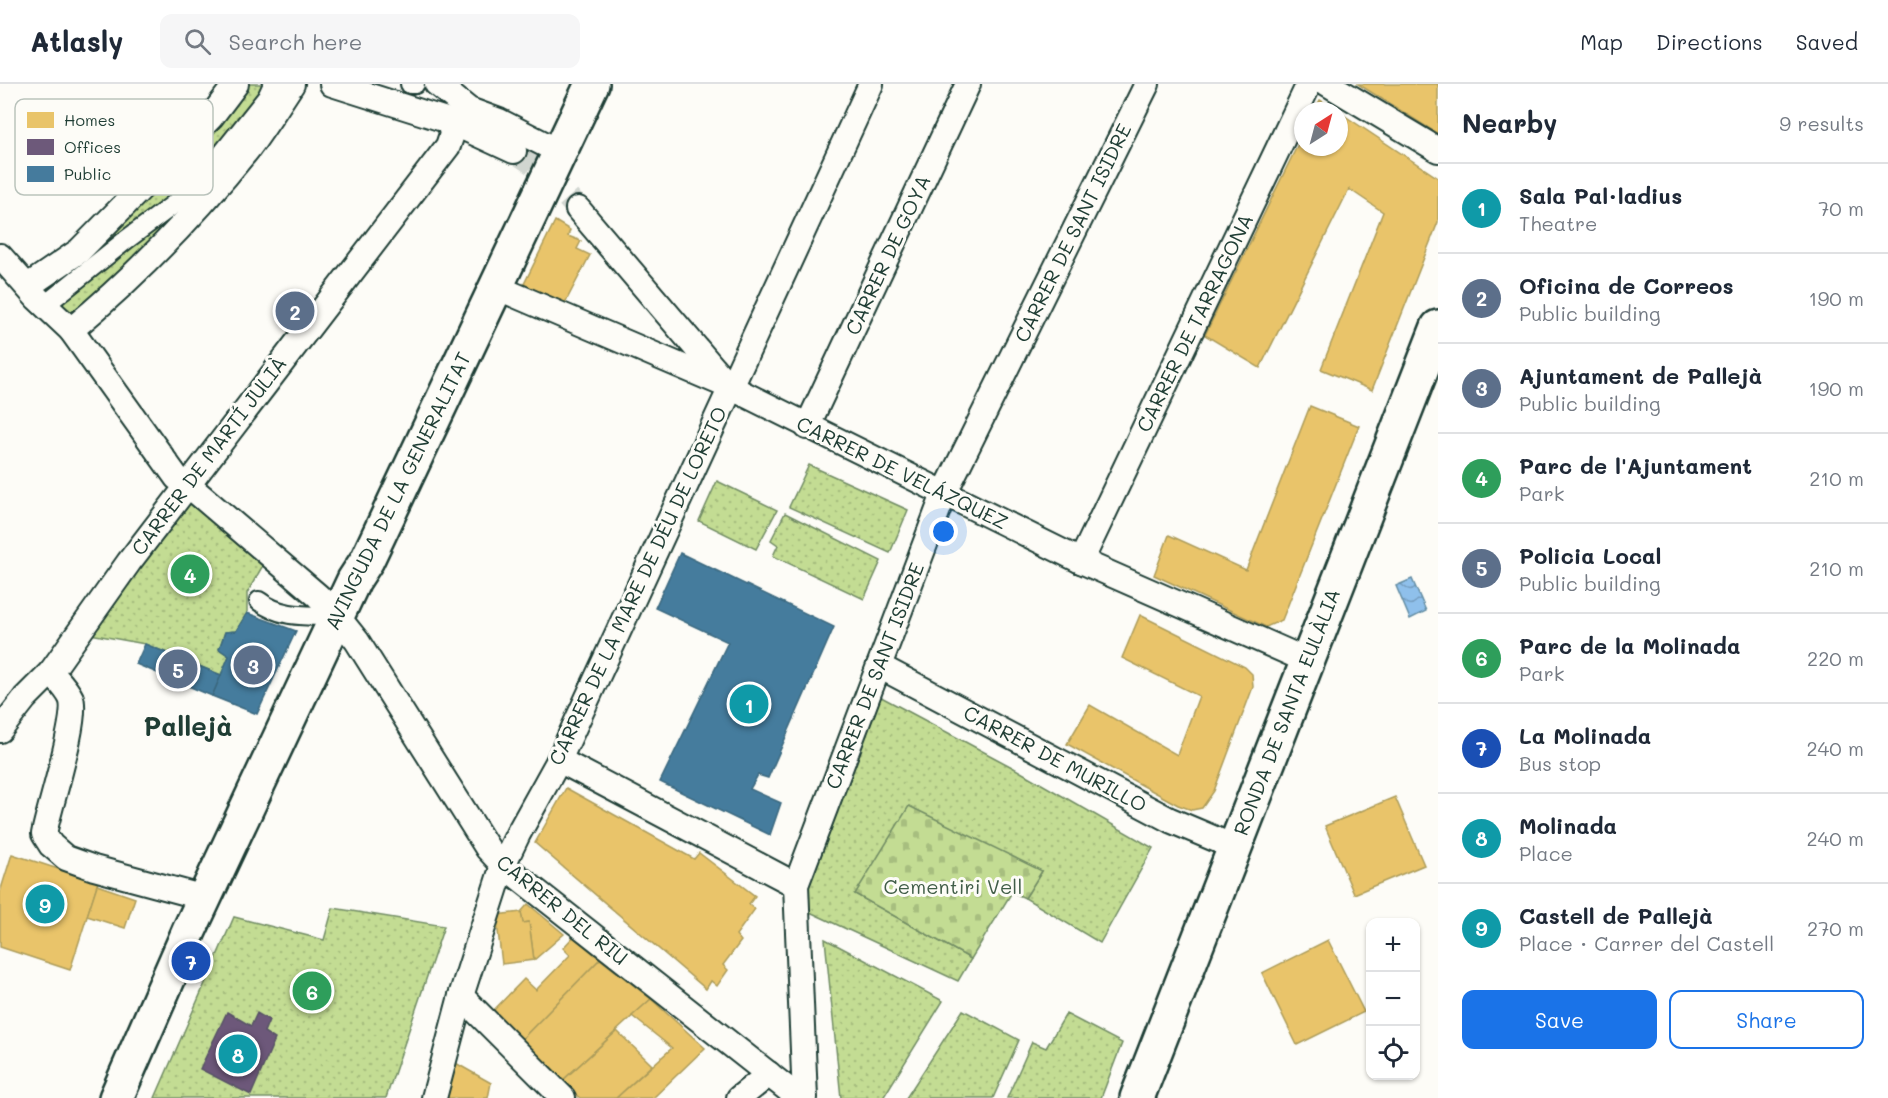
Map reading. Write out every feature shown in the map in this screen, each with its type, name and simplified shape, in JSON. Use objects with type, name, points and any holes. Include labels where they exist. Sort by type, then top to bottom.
[{"type":"main road","name":"AVINGUDA DE LA GENERALITAT","points":[[116,1098],[205,898],[337,616],[366,560],[592,84]]},
{"type":"main road","name":"RONDA DE SANTA EULÀLIA","points":[[1137,1098],[1438,327]]},
{"type":"street","points":[[213,114],[236,84]]},
{"type":"street","points":[[213,165],[267,97],[273,84]]},
{"type":"street","points":[[213,190],[248,148],[292,84]]},
{"type":"street","points":[[332,84],[449,121],[514,151]]},
{"type":"street","points":[[410,84],[415,84]]},
{"type":"street","points":[[436,84],[469,110],[560,152]]},
{"type":"street","name":"CARRER DE LA MARE DE DÉU DE LORETO","points":[[434,1098],[461,996],[503,865],[559,760],[871,84]]},
{"type":"street","name":"CARRER DE GOYA","points":[[807,427],[968,84]]},
{"type":"street","name":"CARRER DE SANT ISIDRE","points":[[805,1098],[796,885],[944,494],[1147,84]]},
{"type":"street","name":"CARRER DE TARRAGONA","points":[[1080,561],[1309,84]]},
{"type":"street","points":[[1328,84],[1438,150]]},
{"type":"street","name":"CARRER DE MARTÍ JULIÀ","points":[[1,728],[51,672],[187,484],[448,146],[452,134],[449,121]]},
{"type":"street","points":[[28,286],[79,251],[134,195]]},
{"type":"street","points":[[45,304],[173,206],[184,195]]},
{"type":"street","points":[[71,330],[117,292],[178,231],[208,195]]},
{"type":"street","points":[[578,209],[730,387]]},
{"type":"street","name":"CARRER DEL RIU","points":[[0,256],[71,330],[177,478],[187,484],[337,616],[357,641],[488,849],[503,865],[799,1098]]},
{"type":"street","name":"CARRER DE VELÁZQUEZ","points":[[496,287],[730,387],[1080,561],[1308,661]]},
{"type":"street","points":[[647,352],[658,348],[670,337],[674,321]]},
{"type":"street","points":[[269,611],[290,615],[337,616]]},
{"type":"street","name":"CARRER DE MURILLO","points":[[879,666],[1170,820],[1234,847]]},
{"type":"street","points":[[51,672],[71,698],[72,723],[44,834],[51,845],[66,858],[94,868],[205,898]]},
{"type":"street","points":[[559,760],[796,885]]},
{"type":"street","points":[[461,996],[563,1098]]},
{"type":"street","points":[[739,1098],[769,1074]]},
{"type":"green space","points":[[236,84],[292,84],[248,148],[213,184],[213,109]]},
{"type":"green space","points":[[133,195],[202,195],[71,330],[37,298]]},
{"type":"green space","points":[[809,465],[908,510],[890,553],[789,507]]},
{"type":"green space","points":[[717,481],[777,510],[756,549],[699,521]]},
{"type":"green space","points":[[187,484],[269,555],[247,593],[247,613],[236,631],[225,632],[219,649],[229,656],[221,675],[145,644],[79,632]]},
{"type":"green space","points":[[785,513],[881,561],[864,599],[773,556],[778,545],[771,540]]},
{"type":"green space","points":[[870,691],[1012,767],[1153,848],[1100,943],[1025,898],[1042,871],[855,894],[971,959],[958,981],[797,906]]},
{"type":"green space","name":"Cementiri Vell","points":[[909,806],[1042,871],[1025,898],[1012,892],[971,959],[855,894]]},
{"type":"green space","points":[[333,908],[444,926],[386,1098],[155,1098],[234,917],[324,940]]},
{"type":"green space","points":[[825,939],[943,1001],[883,1098],[841,1098]]},
{"type":"green space","points":[[963,1010],[1019,1040],[993,1098],[906,1098]]},
{"type":"green space","points":[[1066,1014],[1122,1043],[1101,1098],[1007,1098],[1032,1042],[1046,1048]]},
{"type":"water","points":[[1412,579],[1426,611],[1410,619],[1396,586]]},
{"type":"building: Homes","points":[[1358,84],[1438,84],[1438,134]]},
{"type":"building: Homes","points":[[1348,118],[1438,178],[1438,222],[1372,390],[1321,369],[1383,212],[1349,189],[1260,368],[1205,335],[1294,152],[1294,156],[1348,156]]},
{"type":"building: Homes","points":[[555,221],[570,230],[568,236],[581,241],[577,249],[590,255],[564,305],[524,284]]},
{"type":"building: Homes","points":[[1310,406],[1359,426],[1282,620],[1266,627],[1154,575],[1169,535],[1246,570]]},
{"type":"building: Homes","points":[[1140,615],[1245,667],[1252,674],[1253,687],[1214,791],[1202,808],[1192,810],[1178,805],[1067,744],[1090,705],[1177,755],[1199,696],[1122,658]]},
{"type":"building: Homes","points":[[566,788],[694,859],[699,853],[755,896],[749,904],[755,909],[736,935],[741,941],[723,965],[728,970],[717,986],[711,981],[706,989],[535,843]]},
{"type":"building: Homes","points":[[1395,797],[1424,865],[1354,894],[1325,826]]},
{"type":"building: Homes","points":[[12,854],[98,882],[70,970],[0,947],[0,892]]},
{"type":"building: Homes","points":[[97,885],[135,898],[125,928],[87,916]]},
{"type":"building: Homes","points":[[528,904],[564,934],[534,960],[529,922],[523,923],[521,912]]},
{"type":"building: Homes","points":[[521,912],[523,923],[529,922],[534,960],[502,964],[496,915]]},
{"type":"building: Homes","points":[[573,937],[600,959],[519,1042],[490,1014],[524,979],[536,990],[570,955],[563,948]]},
{"type":"building: Homes","points":[[1328,940],[1364,1012],[1297,1045],[1262,973]]},
{"type":"building: Homes","points":[[600,959],[651,999],[561,1082],[519,1042]]},
{"type":"building: Homes","points":[[651,999],[705,1048],[653,1098],[616,1098],[672,1048],[632,1016]]},
{"type":"building: Homes","points":[[617,1031],[652,1065],[616,1098],[580,1098],[561,1082]]},
{"type":"building: Homes","points":[[452,1061],[491,1083],[488,1098],[442,1098]]},
{"type":"building: Offices","points":[[227,1012],[251,1026],[257,1013],[269,1020],[264,1032],[275,1039],[251,1095],[200,1069]]},
{"type":"building: Public","points":[[680,553],[834,627],[768,778],[758,775],[750,789],[781,803],[770,835],[660,782],[728,642],[655,608]]},
{"type":"building: Public","points":[[247,613],[296,631],[257,714],[212,696],[229,656],[219,649],[225,632],[236,631]]},
{"type":"building: Public","points":[[145,644],[221,675],[212,696],[136,664]]},
{"type":"tunnel","points":[[514,151],[540,169],[578,209]]},
{"type":"place","name":"Oficina de Correos","points":[[295,311]]},
{"type":"place","name":"Parc de l'Ajuntament","points":[[190,574]]},
{"type":"place","name":"Ajuntament de Pallejà","points":[[253,665]]},
{"type":"place","name":"Policia Local","points":[[178,669]]},
{"type":"place","name":"Sala Pal·ladius","points":[[749,704]]},
{"type":"place","name":"Castell de Pallejà","points":[[45,904]]},
{"type":"place","name":"La Molinada","points":[[191,961]]},
{"type":"place","name":"Parc de la Molinada","points":[[312,991]]},
{"type":"place","name":"Molinada","points":[[238,1054]]},
{"type":"district","name":"Pallejà","points":[[188,727]]}]
